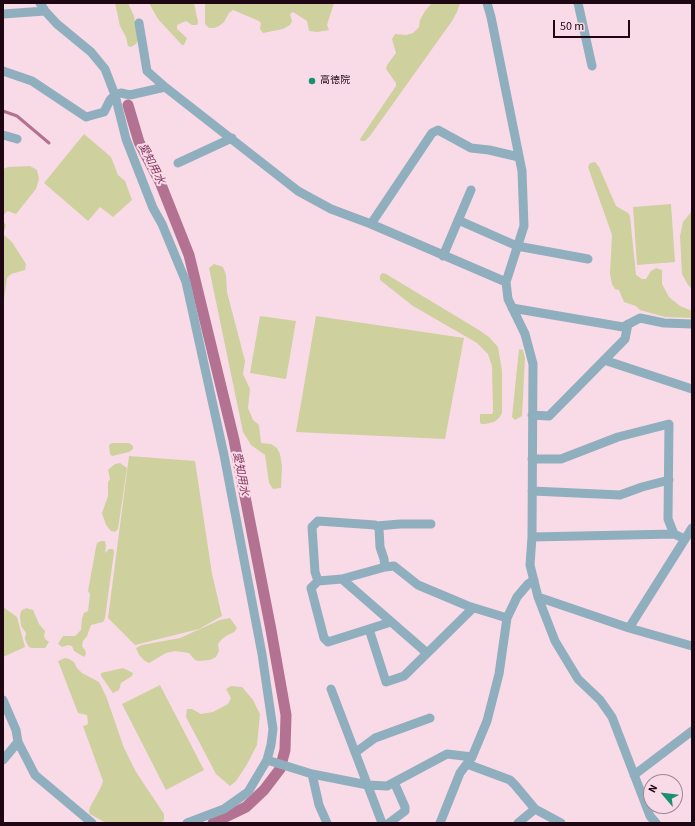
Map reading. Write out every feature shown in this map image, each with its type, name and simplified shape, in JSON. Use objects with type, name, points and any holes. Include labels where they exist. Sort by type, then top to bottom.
[{"type":"street","points":[[40,3],[57,24],[91,52],[106,69],[115,95],[126,139],[153,208],[162,224],[186,282],[193,308],[224,455],[262,654],[273,729],[271,761],[248,792],[224,808],[187,823]]},
{"type":"street","points":[[487,3],[522,171],[524,226],[506,282],[508,299],[525,334],[533,364],[532,537],[530,565],[538,597],[555,641],[578,679],[600,700],[612,717],[650,816],[656,823]]},
{"type":"street","points":[[578,3],[592,66]]},
{"type":"street","points":[[3,14],[45,11]]},
{"type":"street","points":[[138,23],[147,71],[298,191],[331,209],[371,224],[506,282]]},
{"type":"street","points":[[3,71],[32,81],[86,116],[104,112],[110,100],[115,95],[121,93],[130,95],[166,87]]},
{"type":"street","points":[[371,224],[432,133],[438,130],[471,148],[519,157]]},
{"type":"street","points":[[3,135],[17,139]]},
{"type":"street","points":[[178,163],[232,138]]},
{"type":"street","points":[[443,256],[471,190]]},
{"type":"street","points":[[458,220],[517,246],[588,259]]},
{"type":"street","points":[[512,308],[623,327],[640,318],[664,323],[692,324]]},
{"type":"street","points":[[532,415],[549,416],[625,340],[628,324]]},
{"type":"street","points":[[604,360],[692,389]]},
{"type":"street","points":[[532,459],[561,459],[618,437],[669,424],[668,519],[674,534]]},
{"type":"street","points":[[532,491],[620,495],[668,480]]},
{"type":"street","points":[[318,581],[315,572],[312,526],[318,521],[376,526],[431,524]]},
{"type":"street","points":[[376,526],[379,528],[380,547],[385,567]]},
{"type":"street","points":[[629,628],[692,528]]},
{"type":"street","points":[[532,537],[674,534],[685,538]]},
{"type":"street","points":[[391,622],[328,642],[324,638],[311,588],[318,581],[342,579],[385,567],[394,566],[418,585],[473,608],[507,618]]},
{"type":"street","points":[[342,579],[427,653]]},
{"type":"street","points":[[440,823],[460,773],[470,761],[487,721],[499,674],[507,618],[517,597],[528,584],[534,580]]},
{"type":"street","points":[[538,597],[629,628],[692,646]]},
{"type":"street","points":[[369,629],[386,682],[404,676],[473,608]]},
{"type":"street","points":[[331,689],[382,823]]},
{"type":"street","points":[[3,700],[16,730],[18,742],[35,775],[92,823]]},
{"type":"street","points":[[356,752],[375,738],[430,718]]},
{"type":"street","points":[[634,775],[692,731]]},
{"type":"street","points":[[3,760],[18,742]]},
{"type":"street","points":[[271,761],[312,774],[368,785],[387,786],[447,754],[470,761],[510,780],[535,809],[561,823]]},
{"type":"street","points":[[312,774],[319,805],[327,823]]},
{"type":"street","points":[[389,823],[405,811],[405,807],[394,782]]},
{"type":"street","points":[[518,823],[535,809]]},
{"type":"green space","points":[[115,3],[128,3],[134,16],[138,39],[136,44],[131,47],[128,46],[126,37],[120,26]]},
{"type":"green space","points":[[149,3],[194,3],[198,22],[197,25],[192,25],[186,21],[177,25],[177,29],[187,38],[184,45],[182,45],[158,19]]},
{"type":"green space","points":[[205,3],[334,3],[327,25],[329,30],[317,32],[309,31],[307,21],[293,12],[290,14],[292,21],[290,25],[283,29],[263,33],[260,29],[261,23],[259,21],[233,10],[219,26],[209,28],[205,24]]},
{"type":"green space","points":[[432,3],[460,3],[452,21],[370,136],[365,141],[361,141],[360,139],[396,86],[396,83],[386,69],[387,65],[396,53],[392,39],[395,34],[406,35],[413,33],[419,27],[420,20]]},
{"type":"green space","points":[[84,134],[111,157],[118,175],[125,181],[132,200],[113,217],[100,207],[88,221],[44,183]]},
{"type":"green space","points":[[595,162],[599,167],[616,206],[628,213],[630,216],[636,275],[642,279],[646,279],[651,271],[656,268],[662,270],[662,284],[669,297],[680,306],[692,311],[692,318],[665,317],[640,310],[636,306],[624,302],[619,290],[615,289],[612,284],[610,274],[612,235],[588,167],[590,163]]},
{"type":"green space","points":[[30,166],[37,170],[39,179],[36,189],[16,214],[8,211],[3,217],[3,169],[8,167]]},
{"type":"green space","points":[[671,204],[675,262],[637,265],[633,207]]},
{"type":"green space","points":[[692,211],[692,289],[682,274],[680,236],[683,222]]},
{"type":"green space","points":[[3,221],[6,225],[4,235],[12,242],[26,264],[25,270],[11,274],[7,278],[3,306]]},
{"type":"green space","points":[[214,264],[223,267],[226,275],[227,292],[245,361],[243,374],[250,389],[248,408],[253,420],[259,425],[261,443],[271,444],[277,448],[280,454],[282,466],[281,488],[273,489],[269,483],[265,455],[251,445],[243,432],[209,268]]},
{"type":"green space","points":[[382,273],[479,330],[489,337],[498,347],[502,371],[502,413],[494,422],[481,424],[480,422],[480,414],[492,414],[493,412],[492,366],[488,354],[477,343],[413,306],[380,280]]},
{"type":"green space","points":[[260,316],[296,321],[286,379],[250,373]]},
{"type":"green space","points":[[316,316],[464,338],[445,439],[296,432]]},
{"type":"green space","points":[[519,349],[523,350],[525,358],[522,416],[515,420],[512,417]]},
{"type":"green space","points":[[112,443],[129,443],[133,446],[133,449],[129,452],[112,456],[110,454],[109,445]]},
{"type":"green space","points":[[129,456],[195,461],[212,574],[222,616],[199,629],[135,645],[108,618]]},
{"type":"green space","points":[[120,463],[127,468],[118,529],[115,532],[111,531],[106,525],[102,513],[108,496],[108,482],[110,479],[108,470],[115,464]]},
{"type":"green space","points":[[105,541],[105,553],[109,549],[113,549],[114,552],[105,618],[103,622],[91,625],[87,636],[83,641],[82,646],[86,654],[84,657],[74,651],[72,646],[68,645],[62,647],[58,644],[63,636],[75,636],[81,630],[82,618],[84,613],[88,611],[90,594],[88,591],[96,547],[97,543]]},
{"type":"green space","points":[[3,607],[17,617],[25,647],[3,657]]},
{"type":"green space","points":[[26,608],[33,610],[39,624],[45,631],[45,639],[49,642],[45,648],[32,648],[29,647],[26,642],[26,633],[21,626],[20,616],[21,611]]},
{"type":"green space","points":[[230,618],[237,628],[234,632],[222,639],[218,644],[219,651],[216,657],[210,660],[195,660],[189,653],[175,651],[166,653],[149,663],[139,655],[136,648],[142,645],[180,638],[220,620]]},
{"type":"green space","points":[[65,658],[74,662],[82,673],[99,682],[106,696],[124,748],[136,772],[164,814],[164,820],[161,823],[106,823],[90,814],[90,807],[103,781],[83,726],[87,725],[88,723],[87,715],[78,713],[58,661]]},
{"type":"green space","points":[[123,668],[133,673],[132,676],[121,683],[119,690],[113,693],[101,676],[101,673]]},
{"type":"green space","points":[[160,685],[204,770],[166,790],[122,704]]},
{"type":"green space","points":[[231,686],[242,687],[253,700],[260,714],[257,745],[246,766],[236,781],[230,786],[216,774],[186,717],[187,709],[192,709],[201,714],[213,712],[228,704],[231,698],[226,689]]},
{"type":"waterway","name":"愛知用水","points":[[128,105],[139,142],[160,182],[189,255],[234,440],[286,715],[285,750],[280,769],[264,790],[246,807],[213,823]]},
{"type":"waterway","points":[[3,111],[17,116],[49,143]]},
{"type":"place","name":"高徳院","points":[[312,81]]}]
